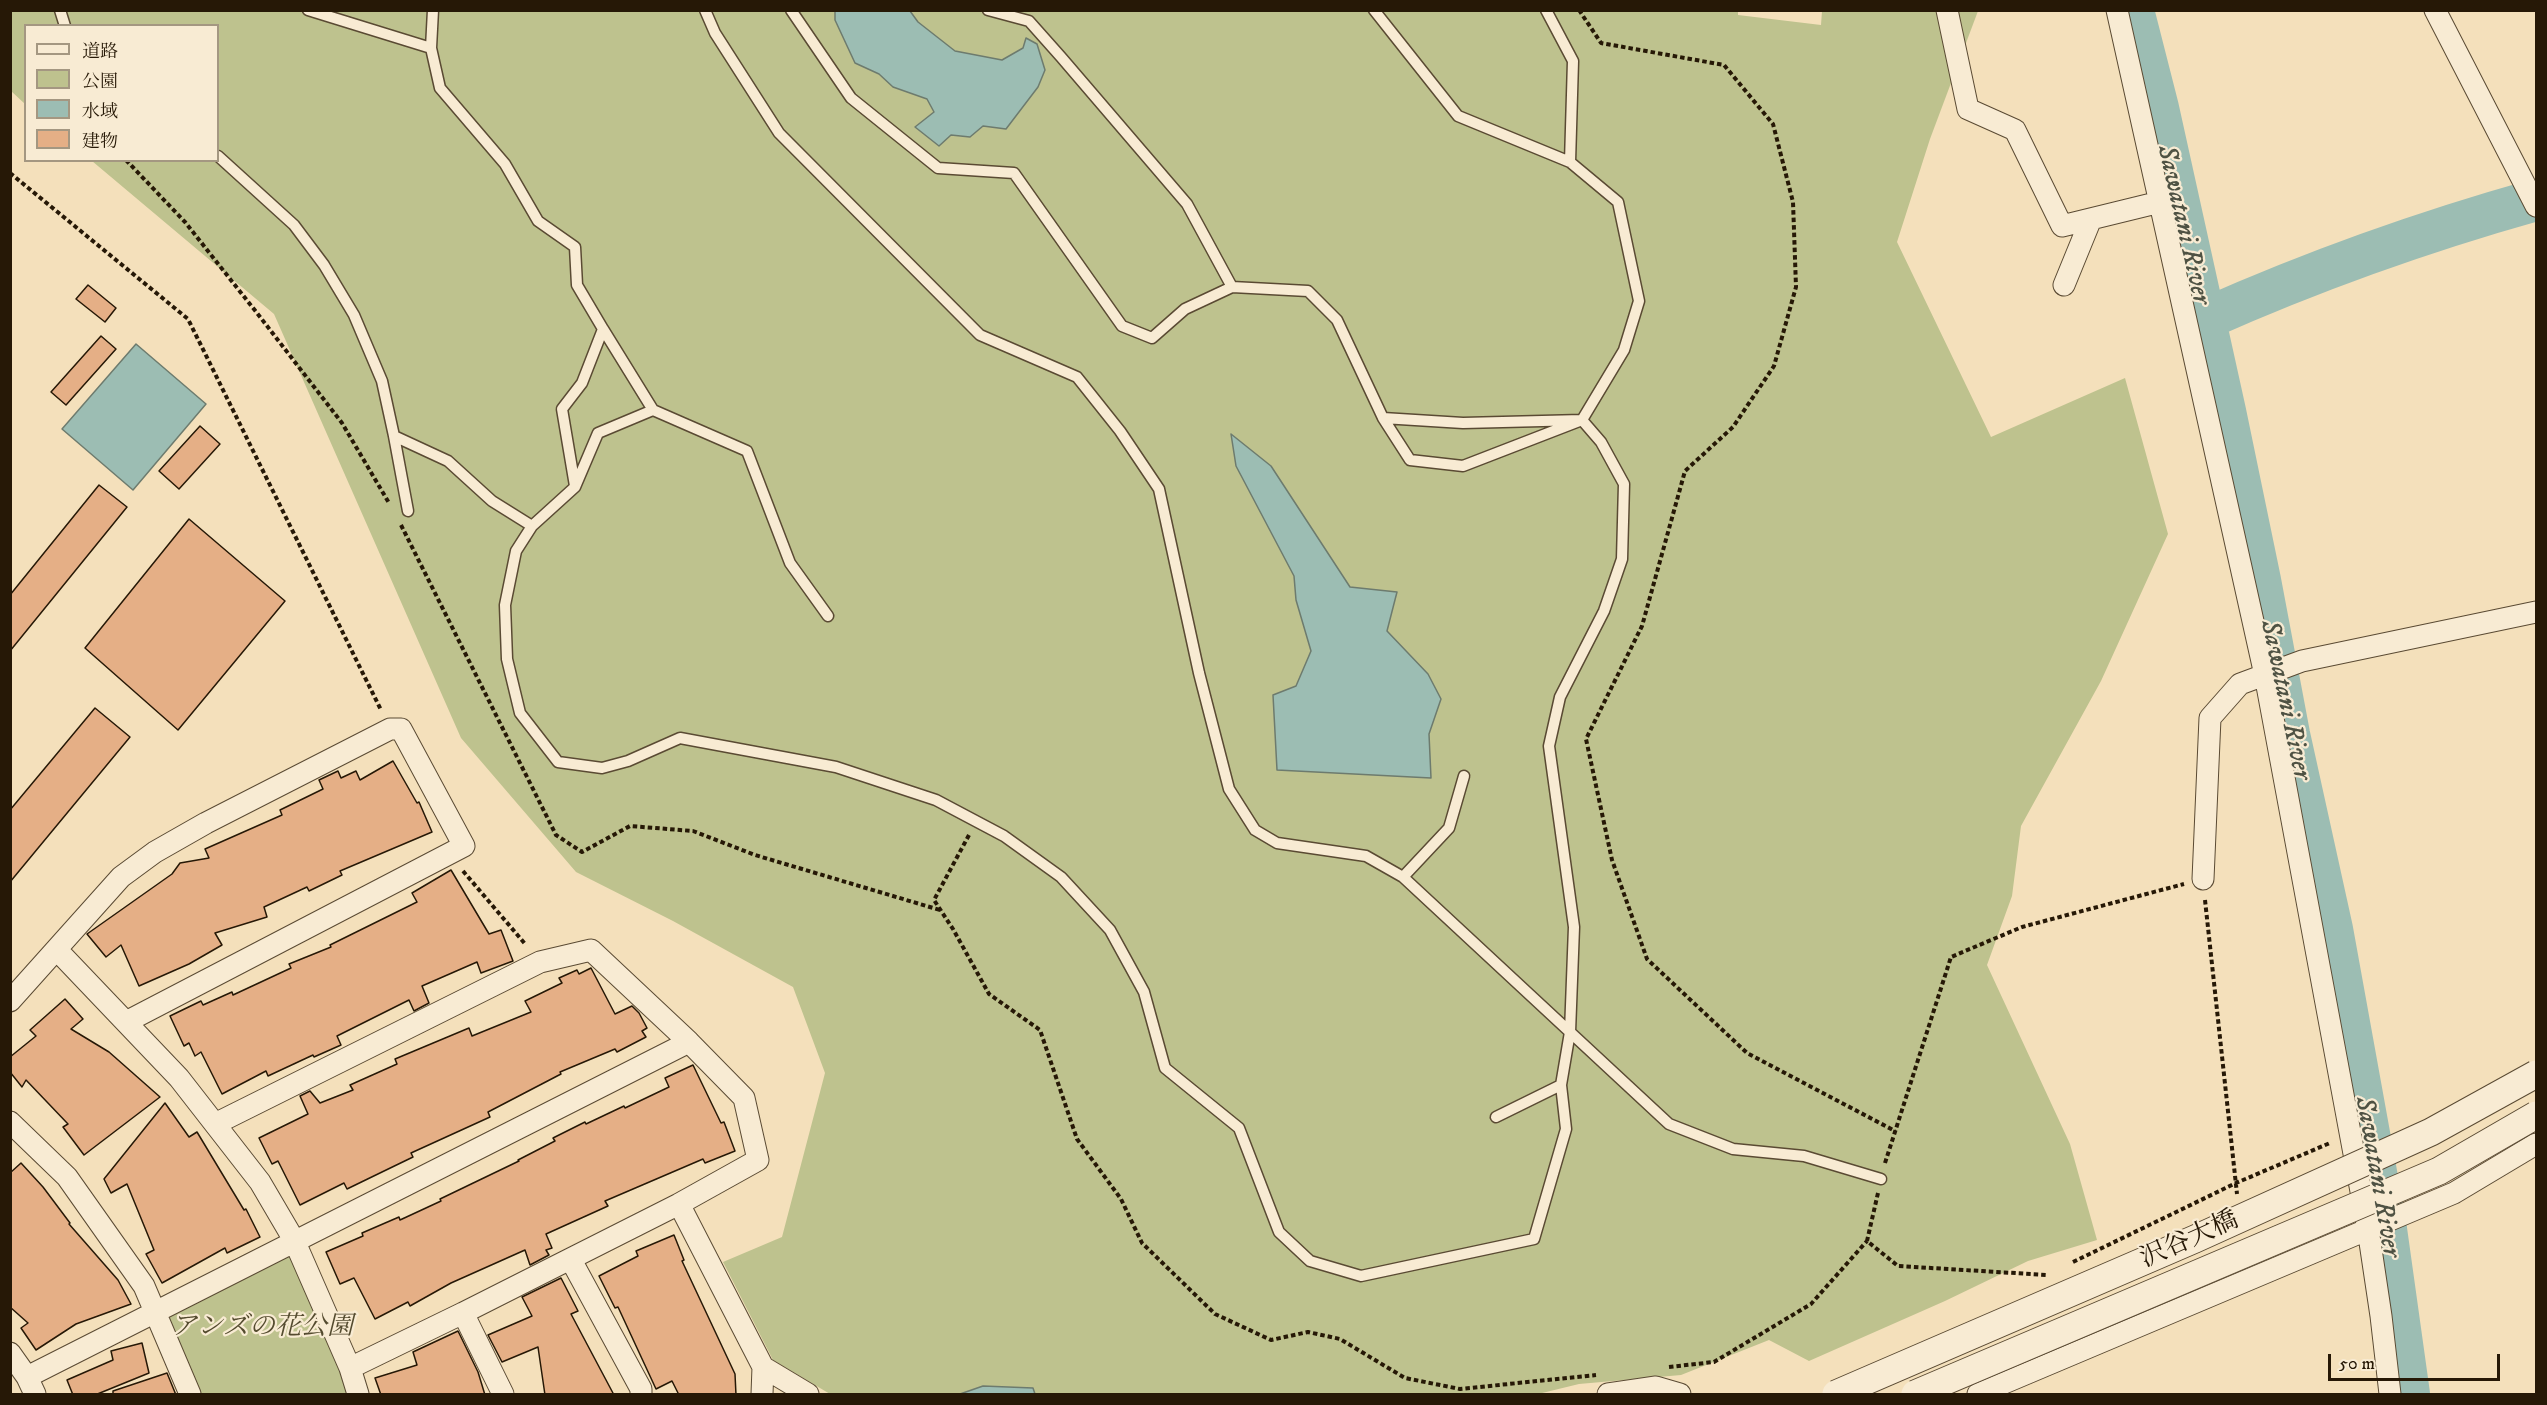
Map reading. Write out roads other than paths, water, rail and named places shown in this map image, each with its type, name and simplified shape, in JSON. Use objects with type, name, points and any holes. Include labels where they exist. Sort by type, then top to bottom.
[{"type":"street","points":[[1947,10],[1968,109],[2015,130],[2062,225],[2160,202]]},
{"type":"street","points":[[2117,10],[2265,675],[2368,1229],[2390,1395]]},
{"type":"street","points":[[2435,10],[2536,206]]},
{"type":"street","points":[[2064,285],[2091,219]]},
{"type":"street","points":[[2203,879],[2210,717],[2240,684],[2302,661],[2536,612]]},
{"type":"street","points":[[10,1001],[121,877],[155,852],[206,823],[390,729],[401,729],[464,846],[126,1022]]},
{"type":"street","points":[[57,950],[179,1078],[260,1182],[294,1240],[350,1368],[358,1395]]},
{"type":"street","points":[[215,1124],[540,962],[591,950],[689,1042],[744,1098],[758,1160],[571,1260],[350,1368]]},
{"type":"street","points":[[10,1353],[31,1386],[155,1311],[689,1042]]},
{"type":"street","name":"沢谷大橋","points":[[1836,1395],[2240,1219],[2431,1132],[2536,1074]]},
{"type":"street","name":"沢谷大橋","points":[[1915,1395],[2439,1171],[2536,1115]]},
{"type":"street","points":[[10,1122],[67,1177],[144,1286],[190,1395]]},
{"type":"street","points":[[1978,1395],[2454,1193],[2536,1144]]},
{"type":"street","points":[[679,1204],[763,1367],[762,1395]]},
{"type":"street","points":[[571,1260],[641,1389],[641,1395]]},
{"type":"street","points":[[463,1313],[503,1395]]},
{"type":"street","points":[[763,1367],[808,1395]]},
{"type":"street","points":[[1608,1395],[1656,1387],[1680,1395]]},
{"type":"lane","points":[[308,10],[431,48]]},
{"type":"lane","points":[[433,10],[431,48],[440,88],[505,164],[538,221],[575,246],[576,285],[653,410],[747,451],[790,563],[828,616]]},
{"type":"lane","points":[[705,10],[715,33],[779,133],[980,335],[1077,377],[1120,431],[1159,489],[1198,673],[1229,789],[1255,830],[1277,843],[1366,856],[1403,877],[1670,1124],[1733,1149],[1804,1156],[1881,1179]]},
{"type":"lane","points":[[790,10],[851,98],[938,168],[1014,173],[1122,326],[1152,338],[1185,309],[1232,287],[1308,291],[1337,320],[1383,418],[1410,460],[1463,466],[1582,420],[1624,350],[1639,301],[1618,202],[1570,162],[1458,116],[1374,10]]},
{"type":"lane","points":[[988,10],[1029,21],[1061,57],[1187,204],[1232,287]]},
{"type":"lane","points":[[1546,10],[1573,61],[1570,162]]},
{"type":"lane","points":[[219,157],[294,225],[324,265],[354,315],[382,381],[408,511]]},
{"type":"lane","points":[[575,487],[562,409],[582,383],[603,329]]},
{"type":"lane","points":[[653,410],[598,433],[575,487],[532,526],[516,551],[505,605],[507,659],[520,713],[558,762],[602,768],[628,761],[680,738],[836,767],[936,800],[1004,836],[1061,877],[1110,930],[1144,992],[1165,1068],[1239,1128],[1279,1232],[1310,1261],[1361,1276],[1534,1239],[1566,1129],[1561,1085],[1570,1032],[1575,927],[1549,746],[1560,697],[1604,611],[1622,559],[1624,484],[1601,442],[1582,420]]},
{"type":"lane","points":[[1383,418],[1463,423],[1582,420]]},
{"type":"lane","points":[[394,436],[448,461],[492,501],[532,526]]},
{"type":"lane","points":[[1403,877],[1449,828],[1464,776]]},
{"type":"lane","points":[[1496,1117],[1561,1085]]},
{"type":"water","points":[[835,11],[910,11],[918,22],[955,51],[1002,60],[1023,48],[1026,38],[1037,44],[1045,70],[1038,87],[1006,129],[983,126],[970,137],[951,135],[939,146],[915,127],[934,112],[927,99],[893,87],[879,74],[855,63],[835,20]]},
{"type":"water","points":[[136,344],[206,404],[133,490],[62,429]]},
{"type":"water","points":[[1231,434],[1271,466],[1350,587],[1397,592],[1387,631],[1428,674],[1441,699],[1429,734],[1431,778],[1277,770],[1273,695],[1296,686],[1311,651],[1296,600],[1294,576],[1236,466]]},
{"type":"water","points":[[983,1386],[1033,1388],[1035,1394],[960,1394]]},
{"type":"waterway","name":"Sawatani River","points":[[2133,10],[2158,108],[2225,411],[2289,734],[2332,929],[2385,1222],[2409,1394]]},
{"type":"waterway","points":[[2205,319],[2368,253],[2536,200]]},
{"type":"park label","name":"アンズの花公園","points":[[262,1329]]}]
